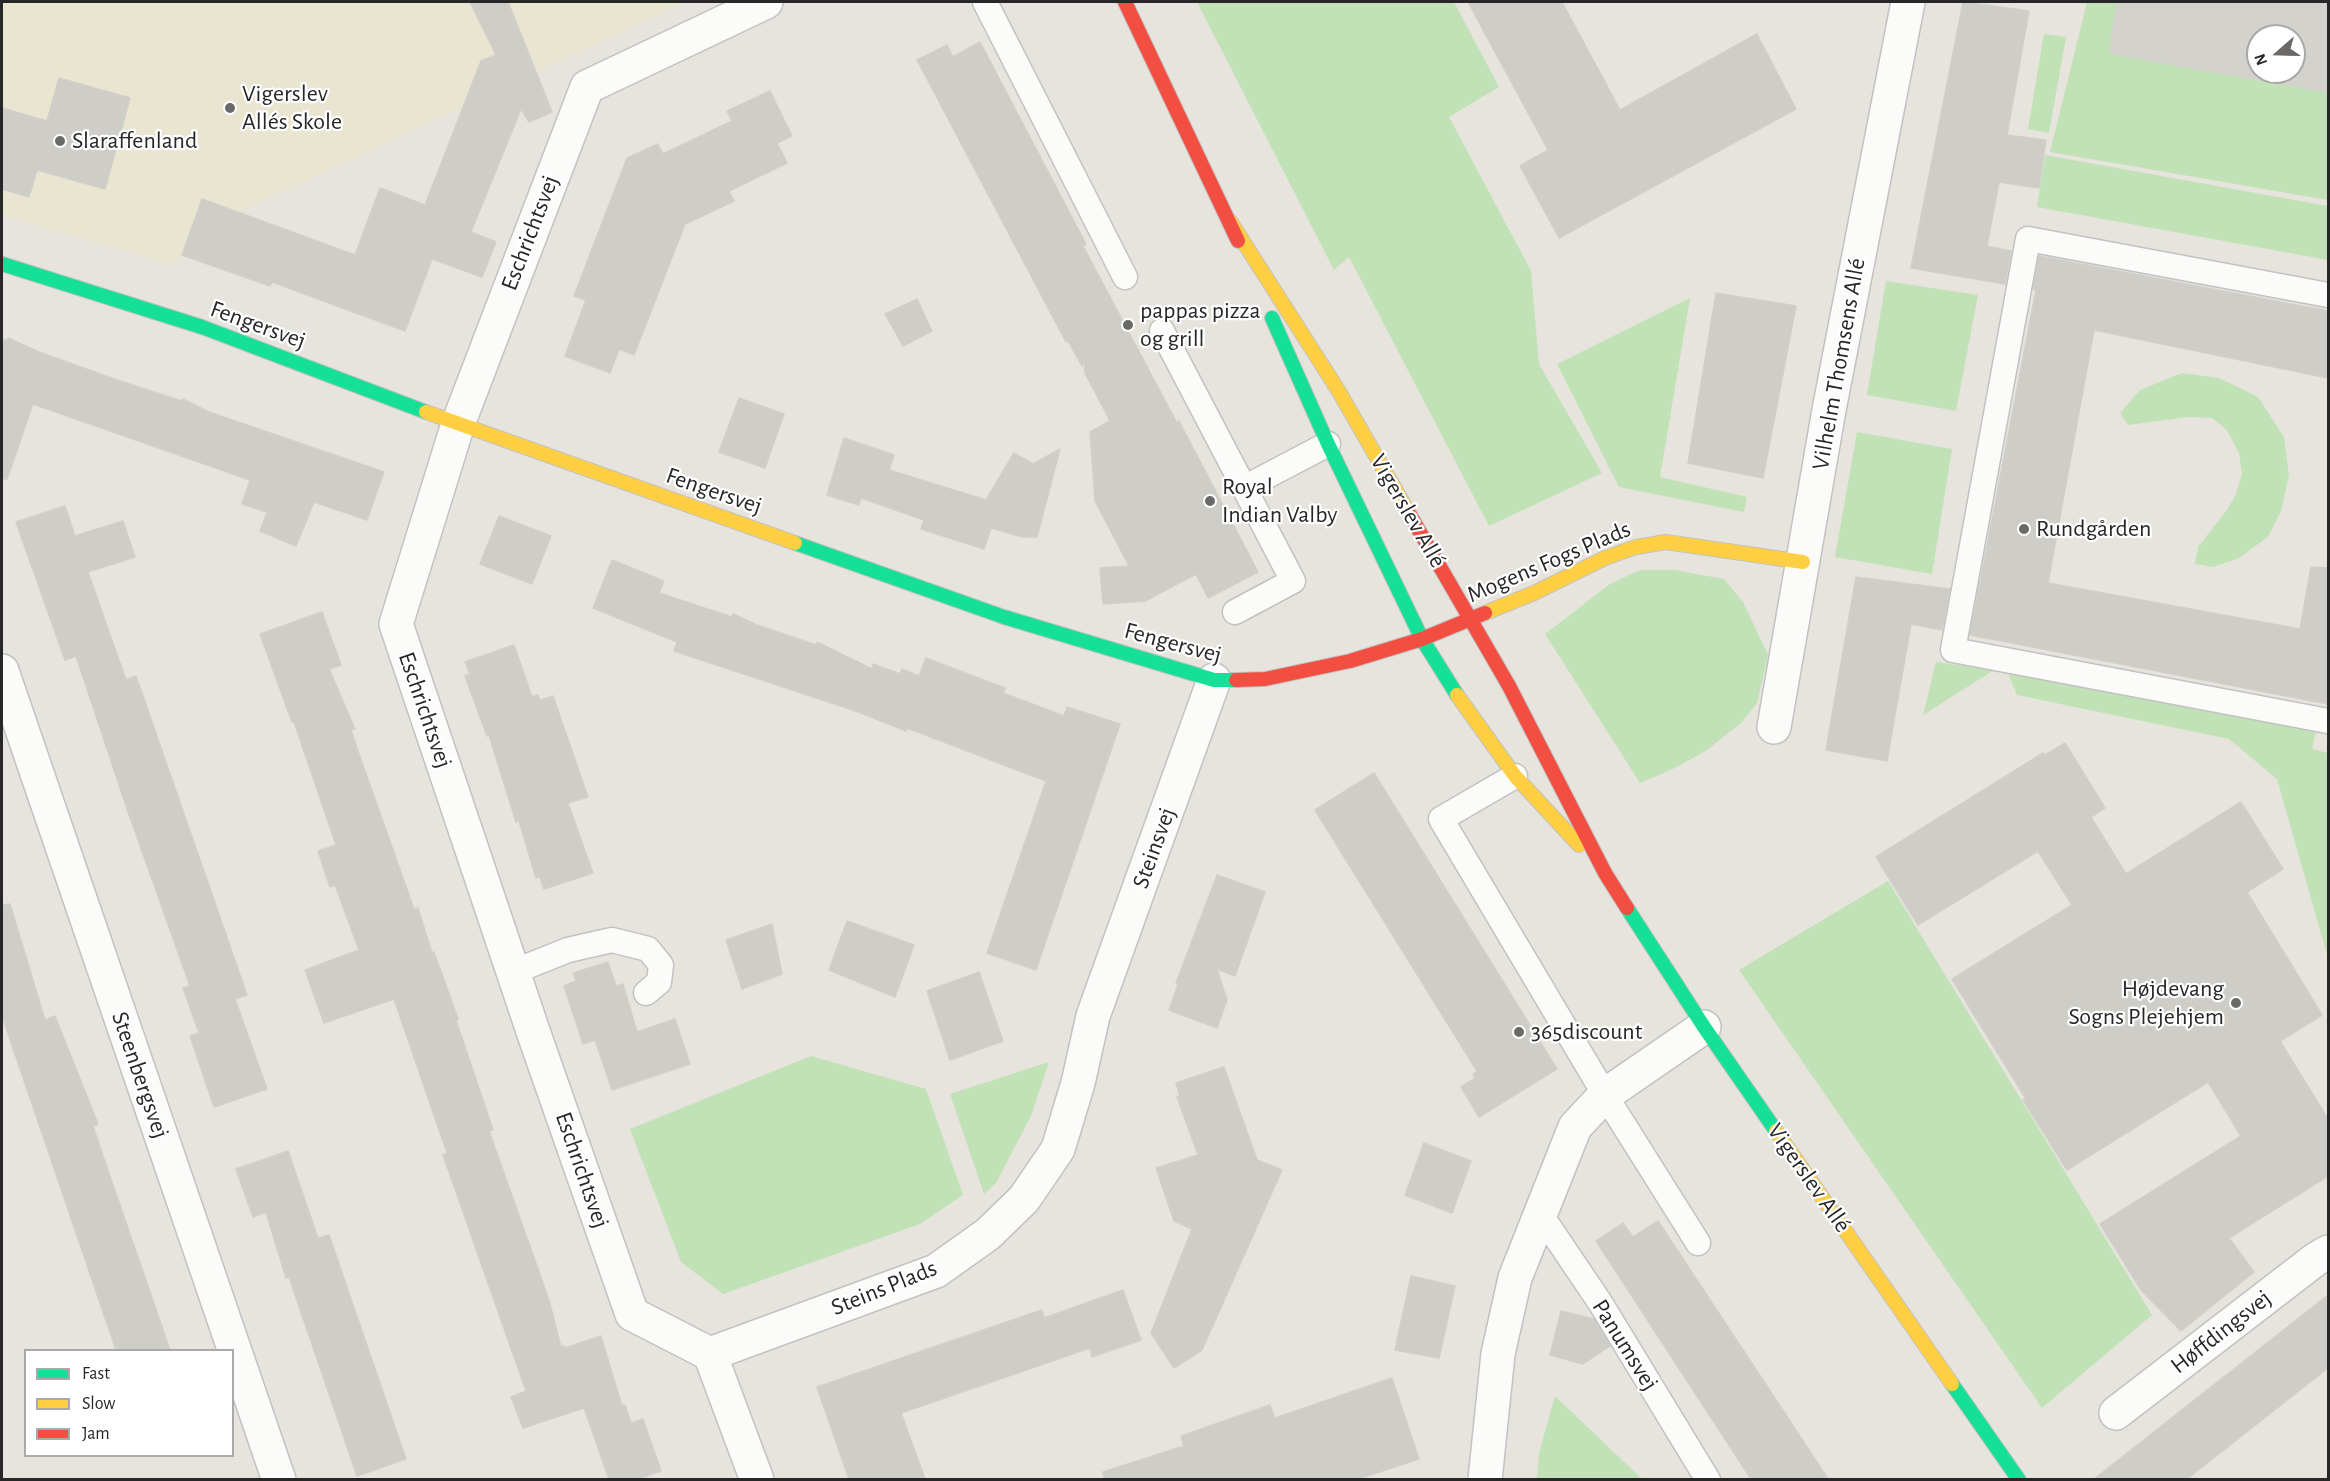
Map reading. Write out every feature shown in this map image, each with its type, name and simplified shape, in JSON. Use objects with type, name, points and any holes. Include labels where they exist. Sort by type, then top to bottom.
[{"type":"street","name":"Eschrichtsvej","points":[[710,1354],[632,1314],[513,972],[396,624],[458,424],[587,87],[766,2]]},
{"type":"street","name":"Vigerslev Allé","points":[[1125,2],[1230,221],[1328,444],[1422,639],[1468,713],[1515,776],[1605,873]]},
{"type":"street","name":"Vilhelm Thomsens Allé","points":[[1774,728],[1874,175],[1908,2]]},
{"type":"street","name":"Vigerslev Allé","points":[[1230,221],[1338,390],[1470,619],[1543,749],[1605,873],[1704,1027],[2019,1479]]},
{"type":"street","name":"Fengersvej","points":[[2,264],[202,327],[458,424],[1004,617],[1214,680],[1265,680],[1350,661],[1422,639]]},
{"type":"street","name":"Mogens Fogs Plads","points":[[1422,639],[1534,593],[1605,558],[1636,547],[1666,542],[1803,562]]},
{"type":"street","name":"Steenbergsvej","points":[[2,671],[279,1479]]},
{"type":"street","name":"Steinsvej","points":[[1093,1016],[1214,680]]},
{"type":"street","name":"Steins Plads","points":[[710,1354],[936,1271],[988,1234],[1023,1199],[1058,1149],[1078,1083],[1093,1016]]},
{"type":"street","points":[[1485,1479],[1498,1354],[1515,1278],[1539,1212],[1575,1127],[1605,1095],[1704,1027]]},
{"type":"street","name":"Høffdingsvej","points":[[2116,1413],[2328,1252]]},
{"type":"street","points":[[710,1354],[757,1479]]},
{"type":"lane","points":[[985,2],[1125,277]]},
{"type":"lane","points":[[2328,295],[2028,239],[1953,650],[2328,721]]},
{"type":"lane","points":[[1162,331],[1293,581],[1235,612]]},
{"type":"lane","points":[[1244,488],[1328,444]]},
{"type":"lane","points":[[1515,776],[1441,819],[1605,1095],[1698,1243]]},
{"type":"lane","points":[[513,972],[568,950],[612,940],[648,949],[661,965],[659,982],[646,993]]},
{"type":"lane","name":"Panumsvej","points":[[1539,1212],[1601,1304],[1708,1479]]},
{"type":"shaded area","name":"Vigerslev Allés Skole","points":[[2,2],[685,2],[193,234],[176,265],[2,215]]},
{"type":"shaded area","points":[[2116,2],[2328,2],[2328,93],[2277,84],[2306,84],[2306,24],[2246,24],[2246,78],[2109,54]]},
{"type":"green space","points":[[1197,2],[1454,2],[1499,87],[1449,117],[1531,271],[1539,364],[1602,473],[1489,526],[1349,257],[1334,270]]},
{"type":"green space","points":[[2087,2],[2328,2],[2328,200],[2050,152]]},
{"type":"green space","points":[[2044,34],[2066,37],[2049,133],[2028,129]]},
{"type":"green space","points":[[2045,155],[2328,206],[2328,260],[2037,207]]},
{"type":"green space","points":[[1886,281],[1978,295],[1956,411],[1867,395]]},
{"type":"green space","points":[[1690,298],[1660,477],[1747,497],[1744,512],[1619,487],[1557,364]]},
{"type":"green space","points":[[2182,373],[2219,378],[2258,397],[2284,437],[2289,475],[2281,511],[2268,537],[2239,558],[2213,567],[2195,564],[2198,547],[2227,510],[2236,494],[2242,474],[2239,453],[2227,430],[2212,418],[2188,417],[2128,425],[2120,413],[2140,390]]},
{"type":"green space","points":[[1857,432],[1952,449],[1932,574],[1835,557]]},
{"type":"green space","points":[[1640,570],[1675,570],[1724,579],[1743,602],[1768,655],[1757,703],[1741,723],[1707,750],[1677,767],[1640,783],[1545,634],[1610,584]]},
{"type":"green space","points":[[1936,662],[1994,670],[1923,715]]},
{"type":"green space","points":[[2005,666],[2317,727],[2312,749],[2328,753],[2328,958],[2277,779],[2229,739],[2017,695]]},
{"type":"green space","points":[[1888,881],[2152,1315],[2042,1408],[1739,970]]},
{"type":"green space","points":[[811,1056],[926,1089],[963,1195],[920,1224],[723,1294],[681,1262],[630,1129]]},
{"type":"green space","points":[[1049,1062],[1031,1116],[996,1183],[984,1194],[950,1094]]},
{"type":"green space","points":[[1555,1396],[1642,1479],[1537,1479],[1539,1453]]},
{"type":"building","points":[[470,2],[508,2],[552,112],[529,122],[521,109],[471,232],[496,242],[482,277],[432,259],[405,331],[272,282],[270,286],[182,255],[202,199],[355,255],[380,188],[425,205],[481,61],[496,55]]},
{"type":"building","points":[[1468,2],[1562,2],[1620,110],[1757,34],[1796,109],[1559,238],[1520,166],[1548,150]]},
{"type":"building","points":[[1963,2],[2029,11],[2007,135],[2046,140],[2039,188],[1999,182],[1987,246],[2011,251],[2005,284],[1911,268]]},
{"type":"building","points":[[980,42],[1086,244],[1083,246],[1177,423],[1179,421],[1258,572],[1208,598],[1196,574],[1145,601],[1103,604],[1100,568],[1129,566],[1095,501],[1090,432],[1110,421],[1085,373],[1084,358],[1082,366],[1068,341],[1066,342],[917,60],[947,45],[953,57]]},
{"type":"building","name":"Slaraffenland","points":[[59,78],[130,98],[105,189],[37,170],[29,197],[2,189],[2,108],[47,121]]},
{"type":"building","points":[[770,91],[792,136],[777,143],[787,163],[729,191],[734,201],[685,224],[634,355],[619,349],[610,373],[565,356],[586,300],[574,296],[627,158],[658,144],[663,154],[732,121],[727,111]]},
{"type":"building","name":"Rundgården","points":[[2039,256],[2328,311],[2328,378],[2094,330],[2048,583],[2300,629],[2311,567],[2328,568],[2328,704],[1970,635],[2036,290],[2033,289]]},
{"type":"building","points":[[1716,293],[1796,306],[1763,478],[1688,463]]},
{"type":"building","points":[[917,299],[932,331],[903,346],[885,314]]},
{"type":"building","points":[[8,338],[39,352],[120,381],[182,401],[183,399],[209,412],[384,472],[367,520],[314,502],[296,546],[260,531],[267,512],[242,504],[250,480],[33,404],[7,479],[2,479],[2,339],[8,341]]},
{"type":"building","points":[[739,398],[784,414],[765,468],[719,452]]},
{"type":"building","points":[[844,438],[894,455],[889,470],[986,500],[1014,453],[1033,464],[1060,449],[1037,537],[1023,537],[991,528],[984,549],[921,529],[924,520],[861,498],[859,505],[827,495]]},
{"type":"building","points":[[65,506],[75,536],[123,521],[135,557],[88,572],[126,680],[136,676],[247,995],[235,999],[267,1089],[214,1107],[190,1036],[199,1033],[183,988],[190,986],[76,656],[65,660],[16,522]]},
{"type":"building","points":[[499,516],[551,536],[532,584],[480,564]]},
{"type":"building","points":[[612,560],[664,581],[659,593],[732,617],[733,614],[757,625],[816,645],[817,642],[872,669],[873,664],[900,674],[902,669],[919,676],[926,658],[1005,688],[1003,693],[1064,716],[1067,707],[1120,724],[1036,970],[987,953],[1046,781],[907,728],[906,731],[853,710],[674,651],[677,642],[593,608]]},
{"type":"building","points":[[1856,577],[1950,589],[1942,630],[1911,624],[1887,761],[1826,750]]},
{"type":"building","points":[[322,612],[341,665],[329,669],[355,729],[351,730],[360,757],[414,909],[418,908],[432,953],[434,952],[458,1019],[456,1020],[493,1130],[489,1131],[549,1300],[561,1347],[565,1348],[601,1336],[622,1406],[625,1405],[631,1423],[643,1419],[661,1471],[638,1479],[609,1479],[584,1408],[523,1428],[511,1397],[526,1391],[443,1155],[447,1153],[394,999],[324,1023],[305,970],[359,950],[335,885],[330,887],[318,851],[336,845],[294,722],[292,722],[260,634]]},
{"type":"building","points":[[514,645],[532,697],[538,695],[540,700],[553,696],[588,797],[568,803],[593,873],[544,889],[540,877],[536,878],[489,735],[487,736],[465,676],[470,674],[465,662]]},
{"type":"building","name":"Højdevang Sogns Plejehjem","points":[[2065,743],[2105,808],[2091,817],[2126,874],[2241,802],[2283,869],[2247,892],[2322,1015],[2280,1041],[2328,1119],[2328,1176],[2229,1238],[2254,1272],[2181,1331],[2141,1290],[2100,1224],[2241,1136],[2208,1082],[2067,1170],[1952,979],[2072,905],[2038,851],[1918,925],[1876,857],[2043,753],[2045,755]]},
{"type":"building","points":[[1374,773],[1557,1069],[1479,1117],[1461,1087],[1475,1078],[1473,1074],[1477,1071],[1315,810]]},
{"type":"building","points":[[1217,875],[1265,892],[1235,976],[1217,969],[1227,1000],[1217,1028],[1169,1010],[1178,984],[1176,983]]},
{"type":"building","points":[[10,904],[45,1020],[55,1016],[98,1124],[93,1126],[170,1349],[116,1349],[2,1016],[2,905]]},
{"type":"building","points":[[847,921],[914,945],[895,997],[829,970]]},
{"type":"building","points":[[772,924],[782,974],[742,989],[726,940]]},
{"type":"building","points":[[608,962],[616,986],[623,984],[637,1032],[675,1019],[690,1064],[612,1090],[595,1040],[583,1044],[564,986],[576,981],[573,973]]},
{"type":"building","points":[[979,972],[1003,1041],[950,1060],[927,991]]},
{"type":"building","points":[[1224,1067],[1257,1160],[1282,1170],[1202,1350],[1174,1368],[1151,1333],[1192,1229],[1174,1221],[1156,1168],[1198,1155],[1177,1097],[1180,1096],[1176,1083]]},
{"type":"building","points":[[1424,1143],[1471,1161],[1452,1213],[1405,1195]]},
{"type":"building","points":[[288,1151],[318,1238],[329,1235],[406,1459],[357,1476],[289,1277],[286,1278],[266,1212],[253,1217],[236,1169]]},
{"type":"building","points":[[1658,1221],[1828,1479],[1751,1479],[1596,1241],[1623,1223],[1633,1237]]},
{"type":"building","points":[[1411,1276],[1455,1286],[1439,1358],[1395,1350]]},
{"type":"building","points":[[1123,1290],[1141,1340],[1092,1357],[1090,1348],[901,1413],[925,1479],[849,1479],[817,1387],[1042,1310],[1044,1318]]},
{"type":"building","points":[[2328,1295],[2328,1368],[2187,1479],[2094,1479]]},
{"type":"building","points":[[1561,1311],[1594,1319],[1610,1346],[1583,1364],[1550,1355]]},
{"type":"building","points":[[1392,1378],[1419,1459],[1358,1479],[1104,1479],[1103,1472],[1184,1446],[1181,1436],[1270,1405],[1275,1418]]},
{"type":"traffic: fast","points":[[2,264],[202,327],[426,412]]},
{"type":"traffic: fast","points":[[1272,318],[1328,444],[1422,639],[1457,695]]},
{"type":"traffic: fast","points":[[795,543],[1004,617],[1214,680],[1236,680]]},
{"type":"traffic: fast","points":[[1627,908],[1704,1027],[1776,1131]]},
{"type":"traffic: fast","points":[[1952,1384],[2019,1480]]},
{"type":"traffic: slow","points":[[1230,221],[1338,390],[1410,515]]},
{"type":"traffic: slow","points":[[426,412],[795,543]]},
{"type":"traffic: slow","points":[[1485,613],[1534,593],[1605,558],[1636,547],[1666,542],[1803,562]]},
{"type":"traffic: slow","points":[[1457,695],[1515,776],[1579,845]]},
{"type":"traffic: slow","points":[[1776,1131],[1952,1384]]},
{"type":"traffic: jam","points":[[1125,2],[1238,241]]},
{"type":"traffic: jam","points":[[1410,515],[1509,686],[1605,873],[1627,908]]},
{"type":"traffic: jam","points":[[1236,680],[1265,679],[1350,661],[1422,639],[1485,613]]},
{"type":"place","name":"Vigerslev Allés Skole","points":[[230,108]]},
{"type":"place","name":"Slaraffenland","points":[[60,141]]},
{"type":"place","name":"pappas pizza og grill","points":[[1128,325]]},
{"type":"place","name":"Royal Indian Valby","points":[[1210,501]]},
{"type":"place","name":"Rundgården","points":[[2024,529]]},
{"type":"place","name":"Højdevang Sogns Plejehjem","points":[[2236,1003]]},
{"type":"place","name":"365discount","points":[[1519,1032]]}]
